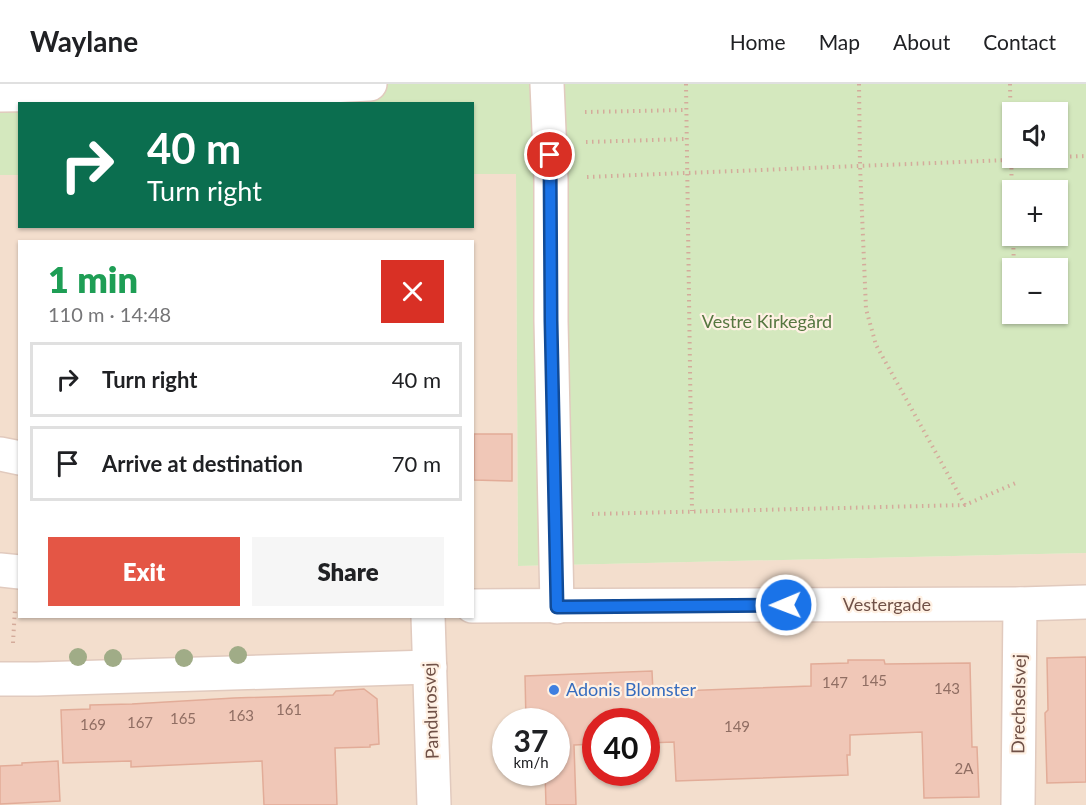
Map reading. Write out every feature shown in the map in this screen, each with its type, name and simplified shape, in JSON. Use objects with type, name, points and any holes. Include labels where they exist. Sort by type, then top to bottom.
[{"type":"street","points":[[0,95],[370,84]]},
{"type":"street","points":[[547,84],[551,179],[551,321],[557,607]]},
{"type":"street","points":[[0,453],[18,458]]},
{"type":"street","name":"Vestergade","points":[[474,606],[1086,602]]},
{"type":"street","name":"Drechselsvej","points":[[1018,805],[1020,604]]},
{"type":"street","name":"Pandurosvej","points":[[428,618],[434,805]]},
{"type":"street","points":[[6,679],[430,667]]},
{"type":"path","points":[[686,84],[692,511]]},
{"type":"path","points":[[860,84],[860,166],[866,309],[876,345],[965,505]]},
{"type":"path","points":[[1010,84],[1010,102]]},
{"type":"path","points":[[582,112],[686,110]]},
{"type":"path","points":[[582,142],[686,140]]},
{"type":"path","points":[[1068,157],[1086,156]]},
{"type":"path","points":[[551,179],[1002,159]]},
{"type":"path","points":[[555,515],[965,505],[1018,482]]},
{"type":"path","points":[[6,679],[12,571]]},
{"type":"shaded area","points":[[474,174],[516,174],[518,566],[1086,553],[1086,805],[0,805],[0,175],[18,175],[18,228],[474,228]]},
{"type":"green space","name":"Vestre Kirkegård","points":[[0,84],[1086,84],[1086,553],[518,566],[516,174],[474,174],[474,102],[18,102],[18,175],[0,175]]},
{"type":"building","points":[[474,434],[512,434],[512,481],[474,480]]},
{"type":"building","points":[[1086,657],[1086,782],[1047,783],[1045,713],[1048,710],[1047,658]]},
{"type":"building","points":[[848,660],[884,660],[885,664],[970,663],[972,747],[977,747],[979,797],[924,798],[922,732],[850,735],[850,755],[847,755],[848,775],[676,781],[674,742],[660,742],[660,708],[582,708],[582,745],[574,745],[576,805],[546,805],[545,786],[570,786],[570,708],[526,708],[525,676],[652,671],[653,692],[811,686],[811,664],[848,663]]},
{"type":"building","points":[[364,689],[377,699],[379,744],[370,745],[370,747],[335,748],[337,805],[264,805],[262,761],[131,767],[131,761],[63,763],[61,710],[90,709],[90,705],[333,695],[336,691]]},
{"type":"building","points":[[58,761],[60,801],[0,804],[0,766]]},
{"type":"place","name":"Adonis Blomster","points":[[554,690]]},
{"type":"route","points":[[550,155],[557,607],[786,605]]}]
